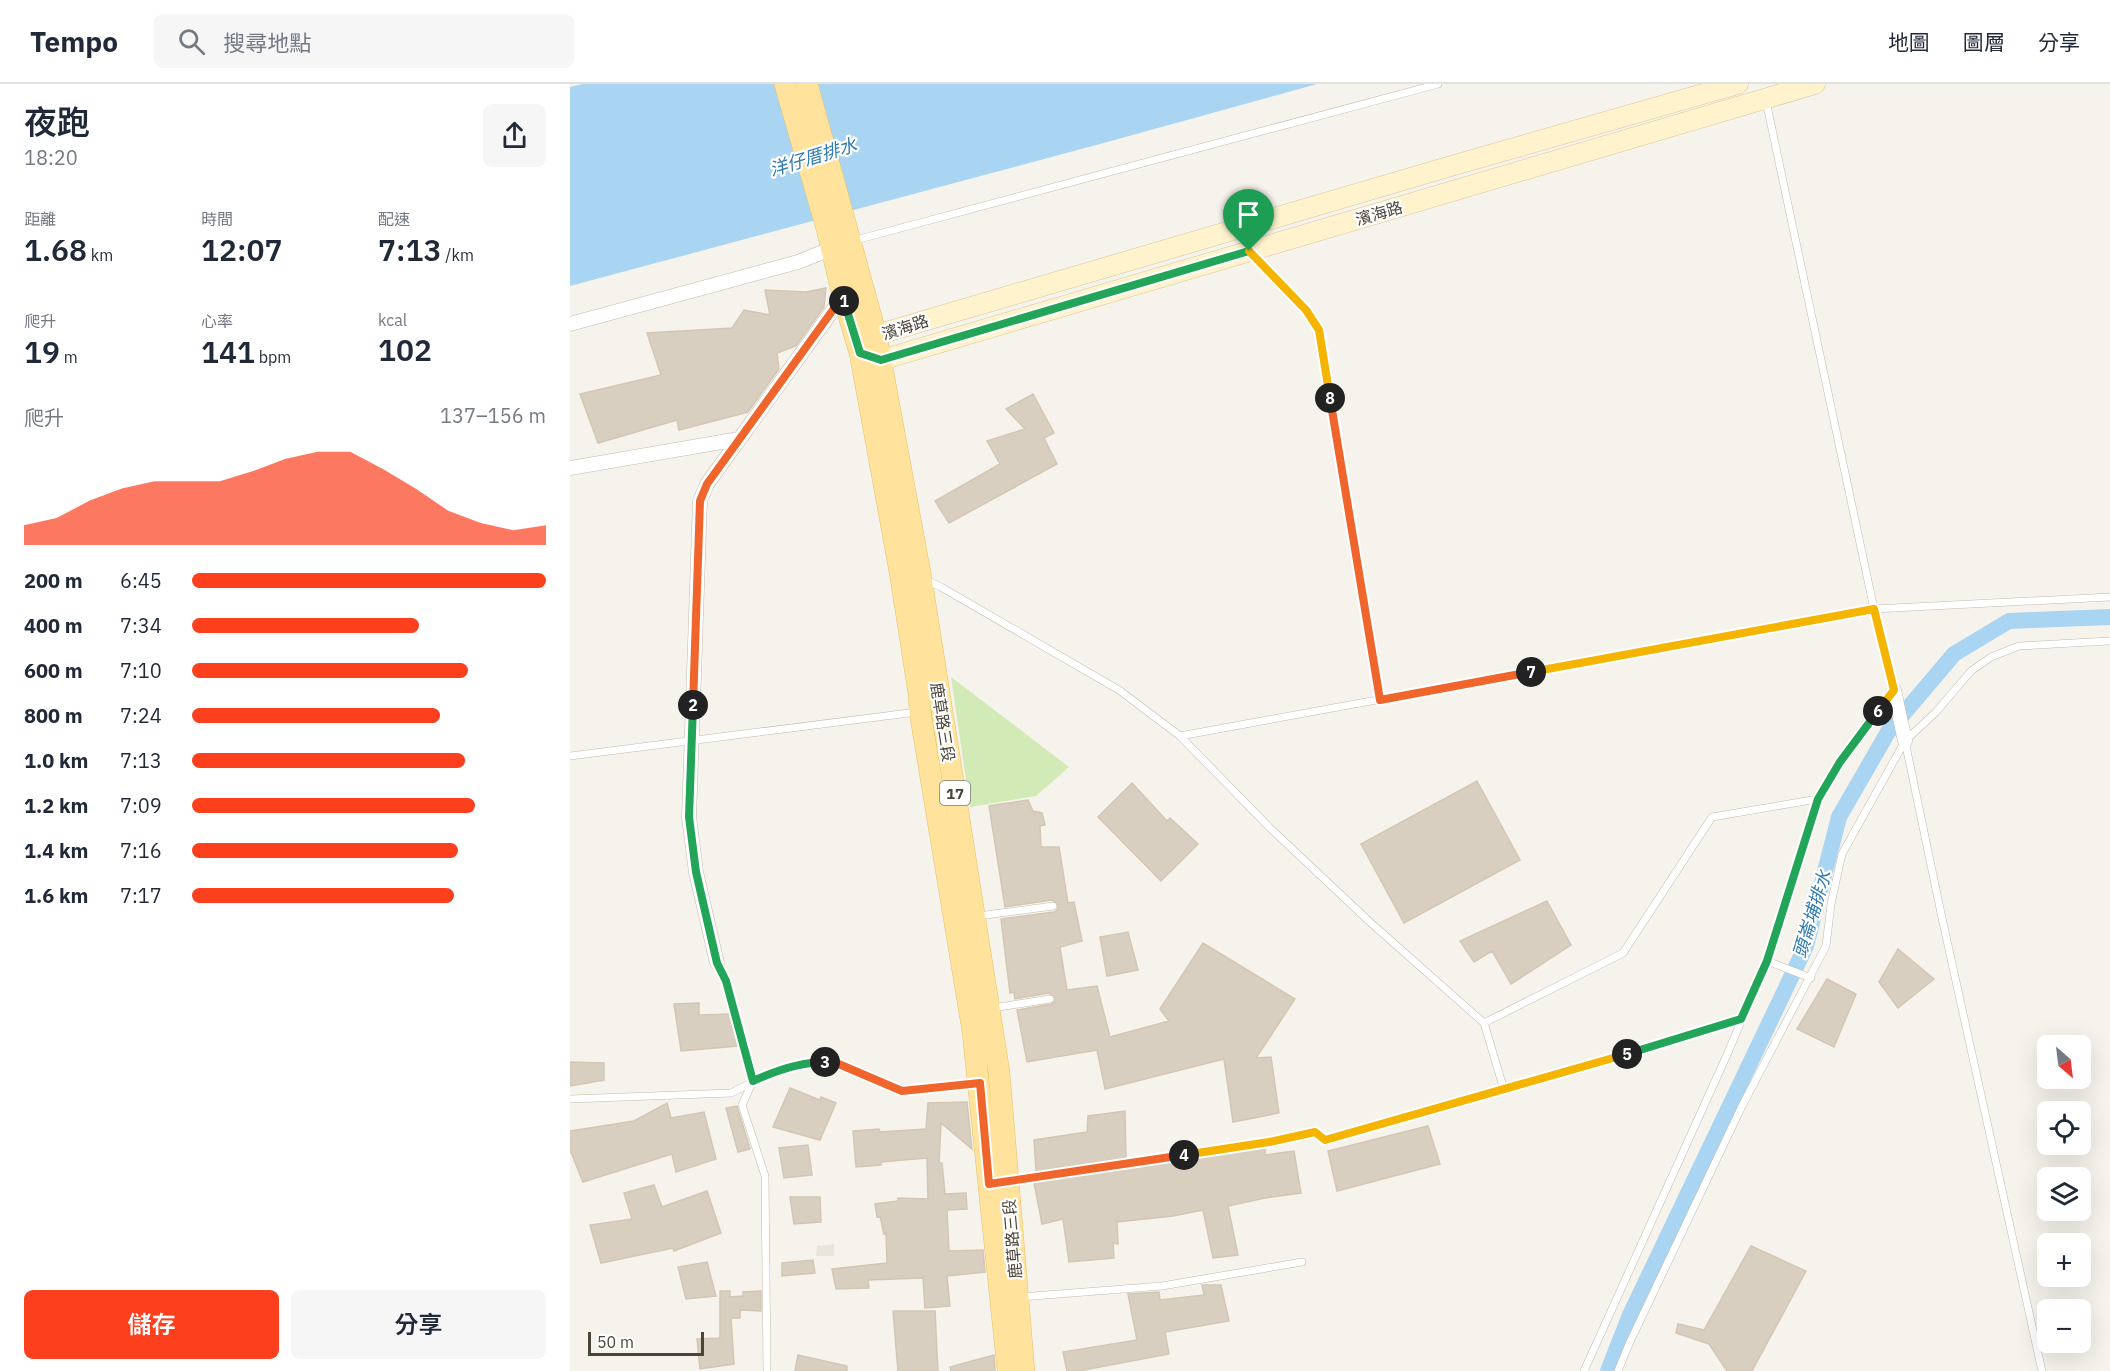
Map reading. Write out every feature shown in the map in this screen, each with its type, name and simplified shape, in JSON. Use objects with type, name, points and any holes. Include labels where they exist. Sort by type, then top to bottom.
[{"type":"main road","name":"17","points":[[785,84],[838,236]]},
{"type":"main road","name":"17","points":[[807,84],[838,236]]},
{"type":"main road","name":"鹿草路三段","points":[[838,236],[843,296],[860,353],[900,572],[920,712],[964,918]]},
{"type":"main road","name":"鹿草路三段","points":[[838,236],[876,335],[921,578],[964,918],[979,1010],[980,1083],[1017,1298],[1024,1371]]},
{"type":"main road","name":"鹿草路三段","points":[[979,1010],[999,1072],[998,1183],[1008,1371]]},
{"type":"street","name":"濱海路","points":[[1738,84],[876,335],[860,353],[881,360],[1815,84]]},
{"type":"street","points":[[570,324],[798,262],[838,236]]},
{"type":"street","points":[[717,963],[696,872],[689,817],[700,501],[707,484],[843,296]]},
{"type":"street","points":[[570,468],[739,439]]},
{"type":"street","points":[[1894,690],[1905,741]]},
{"type":"lane","points":[[838,236],[1438,84]]},
{"type":"lane","points":[[1584,1371],[1767,961],[1818,799],[1840,762],[1894,690],[1874,609],[1765,99]]},
{"type":"lane","points":[[1249,251],[1306,310],[1319,330],[1380,700]]},
{"type":"lane","points":[[921,578],[941,586],[1119,690],[1180,736],[1270,828],[1362,915],[1484,1023],[1504,1090]]},
{"type":"lane","points":[[1180,736],[1874,609],[2110,597]]},
{"type":"lane","points":[[1618,1371],[1742,1106],[1826,946],[1831,904],[1842,854],[1905,741],[1936,712],[1971,671],[1991,657],[2019,646],[2110,641]]},
{"type":"lane","points":[[570,756],[920,712]]},
{"type":"lane","points":[[1905,741],[2042,1371]]},
{"type":"lane","points":[[1484,1023],[1623,953],[1712,818],[1818,799]]},
{"type":"lane","points":[[964,918],[1053,906]]},
{"type":"lane","points":[[1767,961],[1811,978]]},
{"type":"lane","points":[[717,963],[726,981],[753,1081],[742,1105],[765,1176],[766,1371]]},
{"type":"lane","points":[[979,1010],[1050,999]]},
{"type":"lane","points":[[998,1183],[1269,1142],[1315,1132],[1325,1140],[1504,1090],[1741,1019]]},
{"type":"lane","points":[[570,1099],[730,1093],[771,1073],[813,1062],[834,1062],[902,1091],[980,1083]]},
{"type":"lane","points":[[1017,1298],[1162,1286],[1302,1262]]},
{"type":"shaded area","points":[[834,1244],[834,1256],[816,1256],[817,1246]]},
{"type":"green space","points":[[951,677],[1069,767],[1036,796],[970,807]]},
{"type":"water","name":"洋仔厝排水","points":[[583,84],[1317,84],[570,286],[570,87]]},
{"type":"building","points":[[826,288],[824,307],[796,346],[777,353],[779,369],[748,412],[679,430],[677,420],[598,443],[580,394],[661,375],[647,333],[732,328],[744,310],[770,315],[765,290],[806,292]]},
{"type":"building","points":[[1033,394],[1054,433],[1044,438],[1057,464],[949,523],[935,501],[1000,464],[987,441],[1025,429],[1006,409]]},
{"type":"building","points":[[1477,781],[1520,860],[1404,923],[1361,844]]},
{"type":"building","points":[[1132,783],[1167,821],[1170,818],[1198,844],[1161,881],[1098,817]]},
{"type":"building","points":[[1028,800],[1033,811],[1042,813],[1045,825],[1040,826],[1041,847],[1059,847],[1068,903],[1074,902],[1082,941],[1060,947],[1067,990],[1097,986],[1110,1037],[1169,1021],[1160,1009],[1203,943],[1295,999],[1256,1058],[1271,1057],[1279,1113],[1233,1122],[1224,1059],[1105,1089],[1097,1050],[1027,1062],[1017,1010],[1051,1004],[1055,1002],[1055,998],[1049,993],[1015,999],[1014,992],[1010,993],[1001,919],[1054,912],[1058,909],[1058,905],[1052,900],[1005,907],[989,806]]},
{"type":"building","points":[[1547,901],[1571,945],[1511,984],[1492,951],[1474,962],[1460,941]]},
{"type":"building","points":[[1128,932],[1138,970],[1107,976],[1100,937]]},
{"type":"building","points":[[1898,949],[1934,979],[1898,1008],[1879,982]]},
{"type":"building","points":[[1827,979],[1856,994],[1834,1047],[1797,1029]]},
{"type":"building","points":[[699,1003],[699,1015],[729,1014],[738,1046],[681,1051],[674,1004]]},
{"type":"building","points":[[570,1062],[604,1063],[604,1080],[570,1086]]},
{"type":"building","points":[[790,1088],[820,1100],[821,1097],[836,1103],[820,1140],[773,1127]]},
{"type":"building","points":[[967,1102],[972,1149],[941,1123],[939,1163],[942,1163],[945,1194],[966,1193],[967,1209],[947,1210],[949,1251],[983,1250],[985,1272],[947,1276],[950,1306],[925,1308],[923,1278],[868,1280],[869,1288],[836,1289],[832,1269],[887,1263],[886,1233],[884,1234],[880,1216],[877,1217],[875,1204],[898,1201],[898,1198],[928,1199],[927,1158],[881,1162],[881,1165],[856,1167],[853,1131],[926,1129],[928,1103]]},
{"type":"building","points":[[667,1103],[671,1118],[704,1112],[716,1159],[676,1172],[672,1154],[583,1182],[570,1150],[570,1131],[634,1121]]},
{"type":"building","points":[[737,1106],[750,1149],[738,1152],[726,1108]]},
{"type":"building","points":[[1125,1111],[1126,1158],[1036,1171],[1034,1140],[1087,1132],[1088,1116]]},
{"type":"building","points":[[1428,1126],[1440,1164],[1337,1191],[1328,1151]]},
{"type":"building","points":[[808,1145],[812,1175],[784,1178],[779,1148]]},
{"type":"building","points":[[1265,1148],[1265,1155],[1294,1151],[1301,1193],[1228,1206],[1238,1255],[1213,1258],[1203,1210],[1117,1222],[1118,1244],[1113,1243],[1114,1258],[1069,1262],[1063,1219],[1042,1224],[1034,1183]]},
{"type":"building","points":[[654,1185],[662,1207],[707,1191],[721,1233],[674,1251],[673,1248],[601,1263],[590,1225],[632,1219],[624,1193]]},
{"type":"building","points":[[790,1197],[820,1197],[821,1222],[794,1224]]},
{"type":"building","points":[[1751,1246],[1806,1271],[1752,1371],[1727,1371],[1709,1344],[1676,1333],[1678,1324],[1704,1330]]},
{"type":"building","points":[[813,1260],[815,1273],[782,1276],[782,1263]]},
{"type":"building","points":[[707,1262],[716,1296],[686,1299],[678,1267]]},
{"type":"building","points":[[1202,1285],[1221,1285],[1229,1321],[1165,1332],[1169,1354],[1079,1371],[1067,1371],[1063,1352],[1137,1340],[1128,1294],[1159,1292],[1160,1300],[1204,1295]]},
{"type":"building","points":[[720,1291],[730,1291],[730,1297],[743,1296],[743,1292],[761,1291],[761,1311],[740,1310],[740,1318],[731,1318],[734,1364],[700,1369],[697,1339],[720,1338]]},
{"type":"building","points":[[893,1311],[935,1311],[938,1371],[898,1371]]},
{"type":"building","points":[[798,1355],[847,1366],[847,1371],[795,1371]]},
{"type":"building","points":[[994,1355],[995,1371],[951,1371],[950,1367]]},
{"type":"waterway","name":"頭崙埔排水","points":[[1608,1371],[1630,1315],[1806,946],[1839,817],[1888,732],[1954,654],[2009,621],[2110,617]]},
{"type":"route","points":[[1249,251],[1306,310],[1319,330],[1380,700],[1874,609],[1894,690],[1840,762],[1818,799],[1767,961],[1741,1019],[1504,1090],[1325,1140],[1315,1132],[1269,1142],[989,1184],[980,1083],[902,1091],[834,1062],[813,1062],[771,1073],[753,1081],[726,981],[717,963],[696,872],[689,817],[700,501],[707,484],[843,296],[860,353],[881,360],[1249,251]]}]
